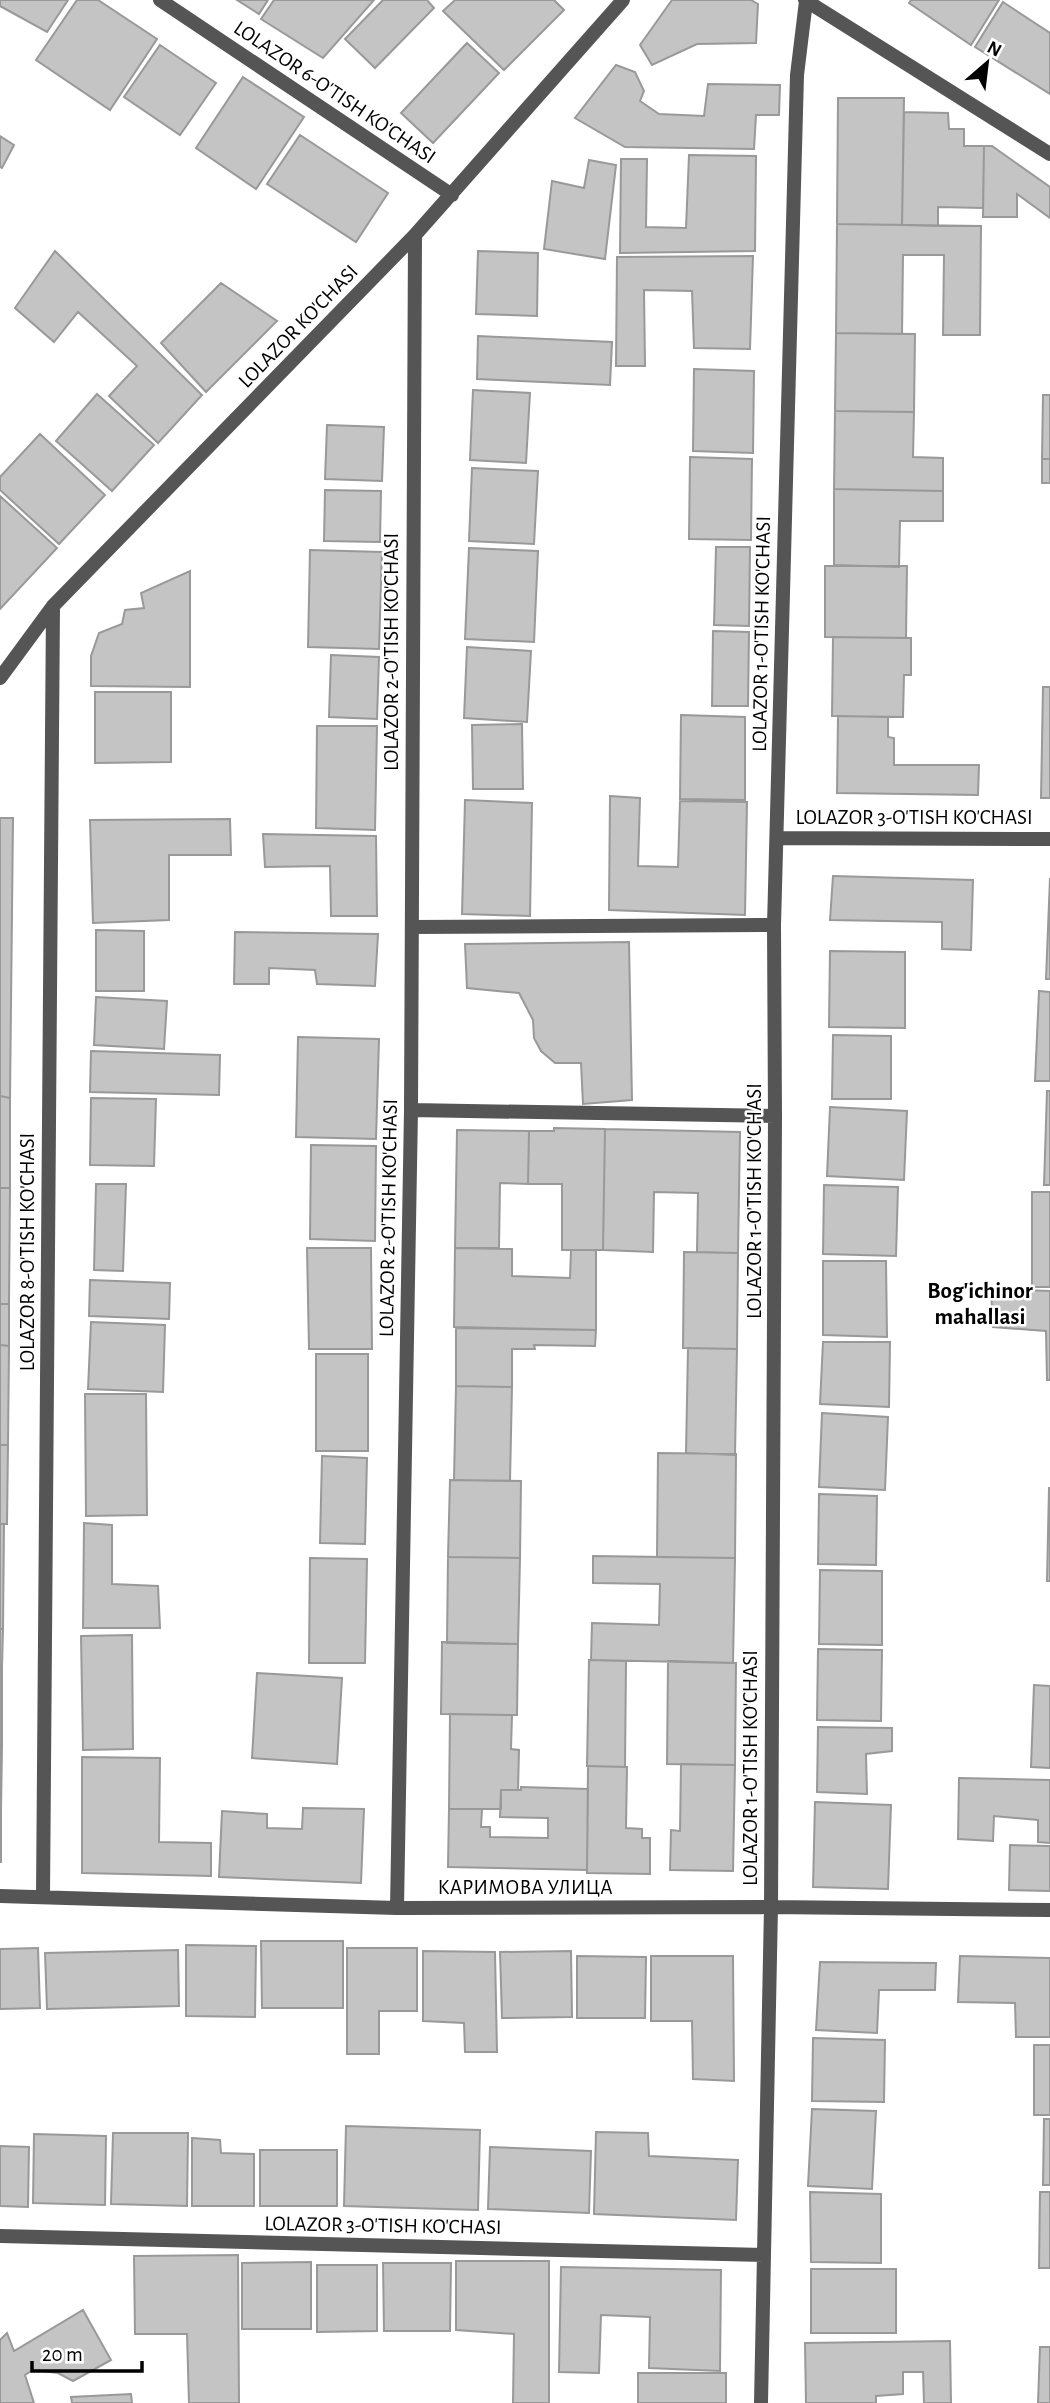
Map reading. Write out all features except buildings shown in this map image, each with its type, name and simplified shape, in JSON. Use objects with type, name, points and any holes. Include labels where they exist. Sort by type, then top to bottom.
[{"type":"street","name":"LOLAZOR 6-O'TISH KO'CHASI","points":[[160,0],[452,195]]},
{"type":"street","name":"LOLAZOR KO'CHASI","points":[[0,678],[53,606],[415,235],[623,0]]},
{"type":"street","points":[[806,0],[1050,154]]},
{"type":"street","name":"LOLAZOR 1-O'TISH KO'CHASI","points":[[761,2403],[771,1907],[774,925],[797,75],[806,0]]},
{"type":"street","name":"LOLAZOR 2-O'TISH KO'CHASI","points":[[397,1908],[411,1110],[415,235]]},
{"type":"street","name":"LOLAZOR 8-O'TISH KO'CHASI","points":[[43,1897],[53,606]]},
{"type":"street","name":"LOLAZOR 3-O'TISH KO'CHASI","points":[[777,838],[1050,838]]},
{"type":"street","points":[[412,928],[774,925]]},
{"type":"street","points":[[411,1110],[775,1116]]},
{"type":"street","name":"КАРИМОВА УЛИЦА","points":[[0,1896],[397,1908],[771,1907],[1050,1910]]},
{"type":"street","name":"LOLAZOR 3-O'TISH KO'CHASI","points":[[0,2236],[764,2255]]},
{"type":"district","name":"Bog'ichinor mahallasi","points":[[980,1303]]}]
